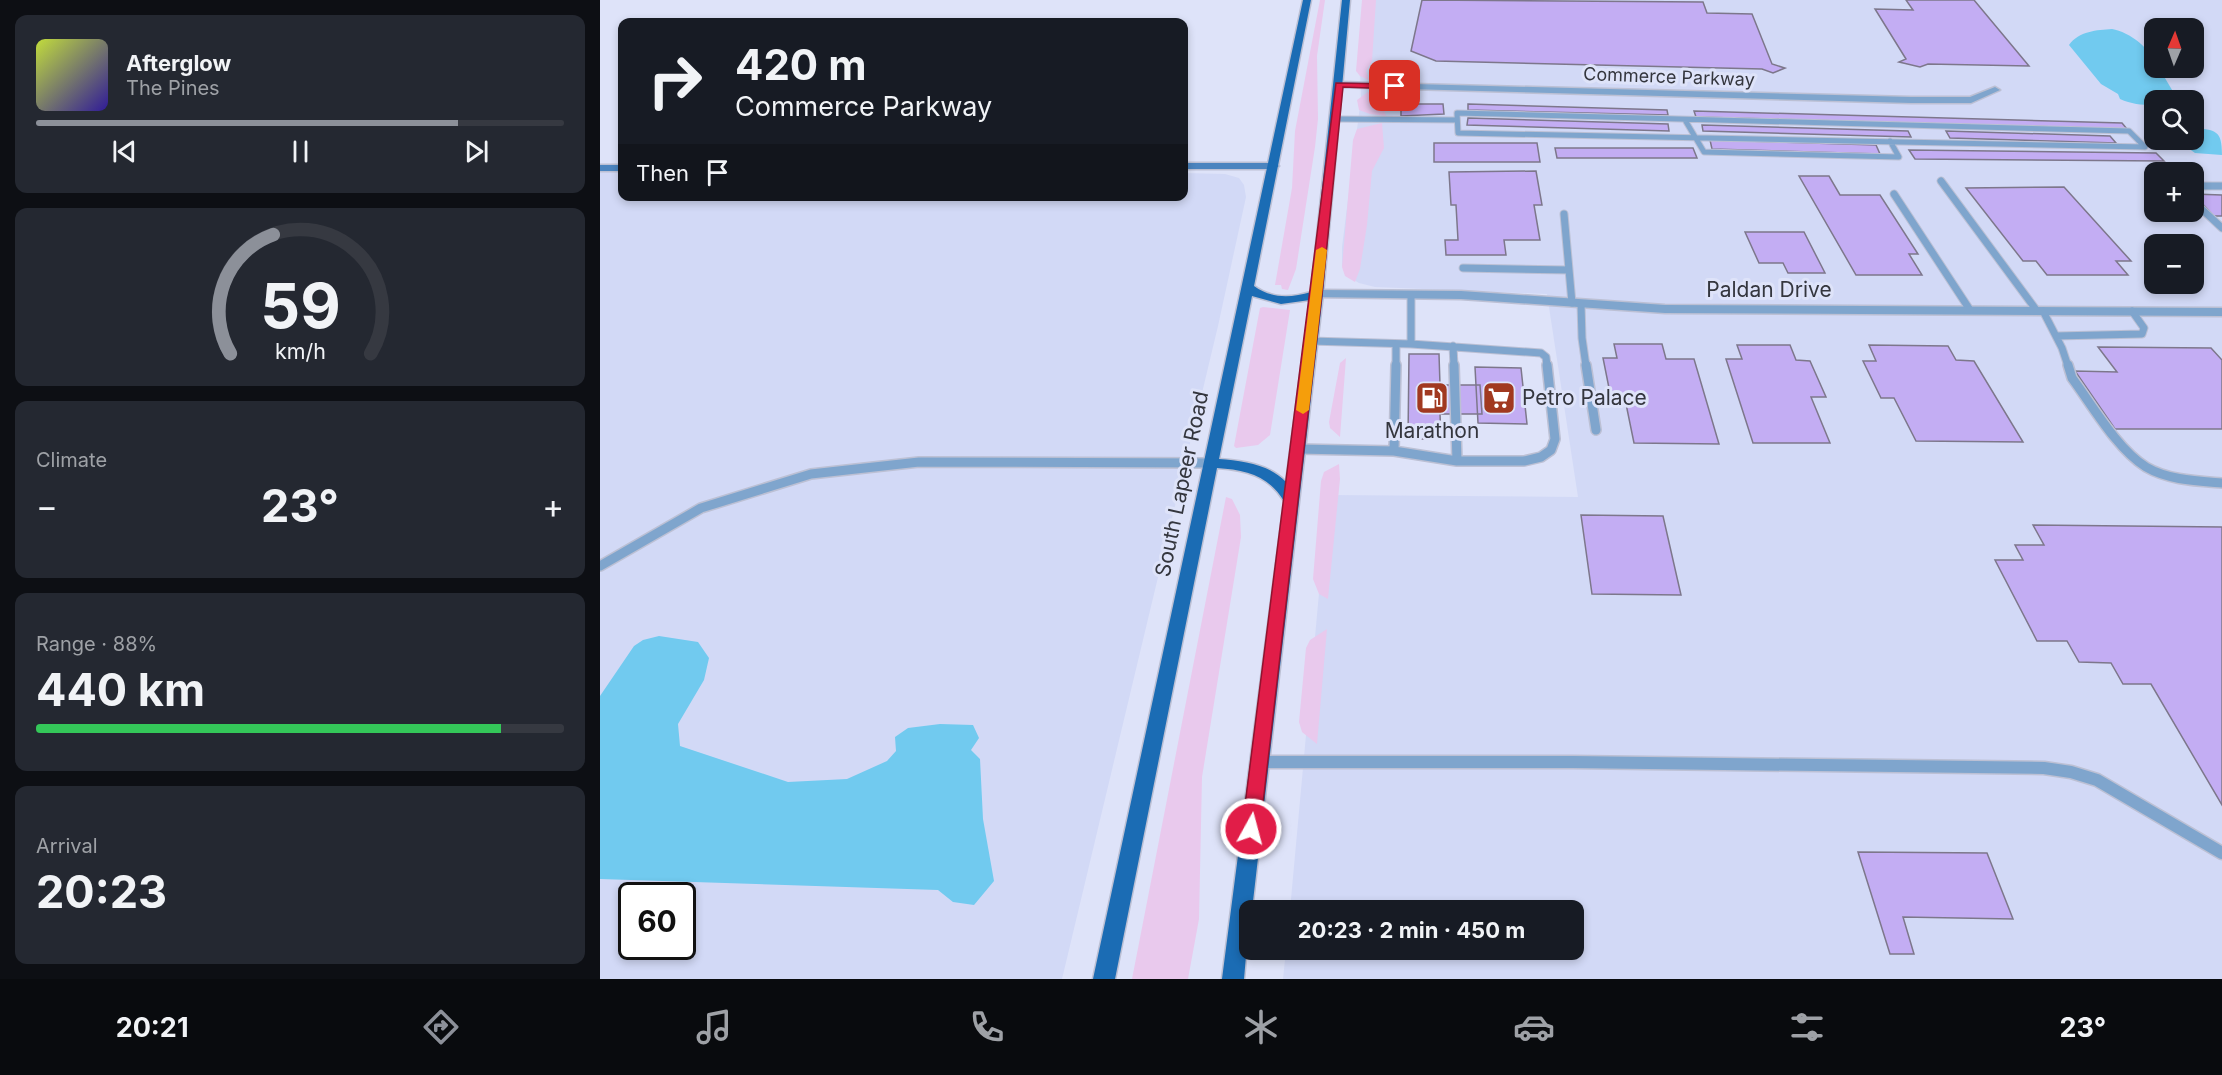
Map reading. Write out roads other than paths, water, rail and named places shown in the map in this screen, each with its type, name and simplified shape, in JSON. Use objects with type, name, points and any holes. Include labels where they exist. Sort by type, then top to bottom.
[{"type":"main road","name":"South Lapeer Road","points":[[1104,979],[1308,0]]},
{"type":"main road","points":[[1233,979],[1317,294],[1346,0]]},
{"type":"main road","points":[[1248,287],[1265,298],[1278,301],[1317,294]]},
{"type":"main road","points":[[1210,464],[1257,469],[1274,477],[1284,486],[1291,500]]},
{"type":"street","name":"Commerce Parkway","points":[[1339,85],[1911,100],[1971,100],[1995,90]]},
{"type":"street","points":[[1188,166],[1274,166]]},
{"type":"street","points":[[600,168],[618,168]]},
{"type":"street","name":"Paldan Drive","points":[[1317,294],[1461,295],[1692,310],[2132,311],[2220,314]]},
{"type":"lane","points":[[1457,113],[1685,120],[2129,131],[2145,147],[1458,134],[1457,113]]},
{"type":"lane","points":[[1336,119],[1457,120]]},
{"type":"lane","points":[[1685,120],[1704,152],[1899,157],[1890,141]]},
{"type":"lane","points":[[1923,126],[1934,142]]},
{"type":"lane","points":[[1941,181],[2040,311],[2056,336],[2072,378],[2124,448],[2146,467],[2180,479],[2222,483]]},
{"type":"lane","points":[[2204,186],[2222,186]]},
{"type":"lane","points":[[1894,194],[1970,310]]},
{"type":"lane","points":[[2204,211],[2222,228]]},
{"type":"lane","points":[[1564,214],[1569,270],[1596,430]]},
{"type":"lane","points":[[1463,268],[1569,270]]},
{"type":"lane","points":[[1411,295],[1411,344]]},
{"type":"lane","points":[[2056,336],[2142,334],[2144,328],[2132,311]]},
{"type":"lane","points":[[1298,449],[1394,451],[1457,461],[1524,461],[1542,457],[1551,450],[1555,439],[1546,357],[1535,351],[1311,341]]},
{"type":"lane","points":[[1394,451],[1396,344]]},
{"type":"lane","points":[[1453,346],[1457,461]]},
{"type":"lane","points":[[600,566],[702,508],[812,474],[919,462],[1210,464]]},
{"type":"lane","points":[[1259,762],[1573,762],[2044,768],[2071,772],[2097,780],[2222,853]]},
{"type":"water","points":[[2112,29],[2139,42],[2144,47],[2144,78],[2165,78],[2172,90],[2144,90],[2144,104],[2120,99],[2118,94],[2101,84],[2069,45],[2083,34]]},
{"type":"water","points":[[2204,130],[2212,131],[2219,136],[2222,155],[2195,153],[2191,150],[2204,150]]},
{"type":"water","points":[[659,636],[698,642],[709,658],[704,680],[678,724],[680,746],[788,782],[847,779],[887,761],[896,751],[895,737],[908,728],[940,724],[973,725],[979,738],[971,750],[980,759],[983,819],[994,881],[974,905],[953,902],[938,890],[600,879],[600,696],[634,646],[643,640]]},
{"type":"place","name":"Marathon","points":[[1432,398]]},
{"type":"place","name":"Petro Palace","points":[[1499,398]]}]
